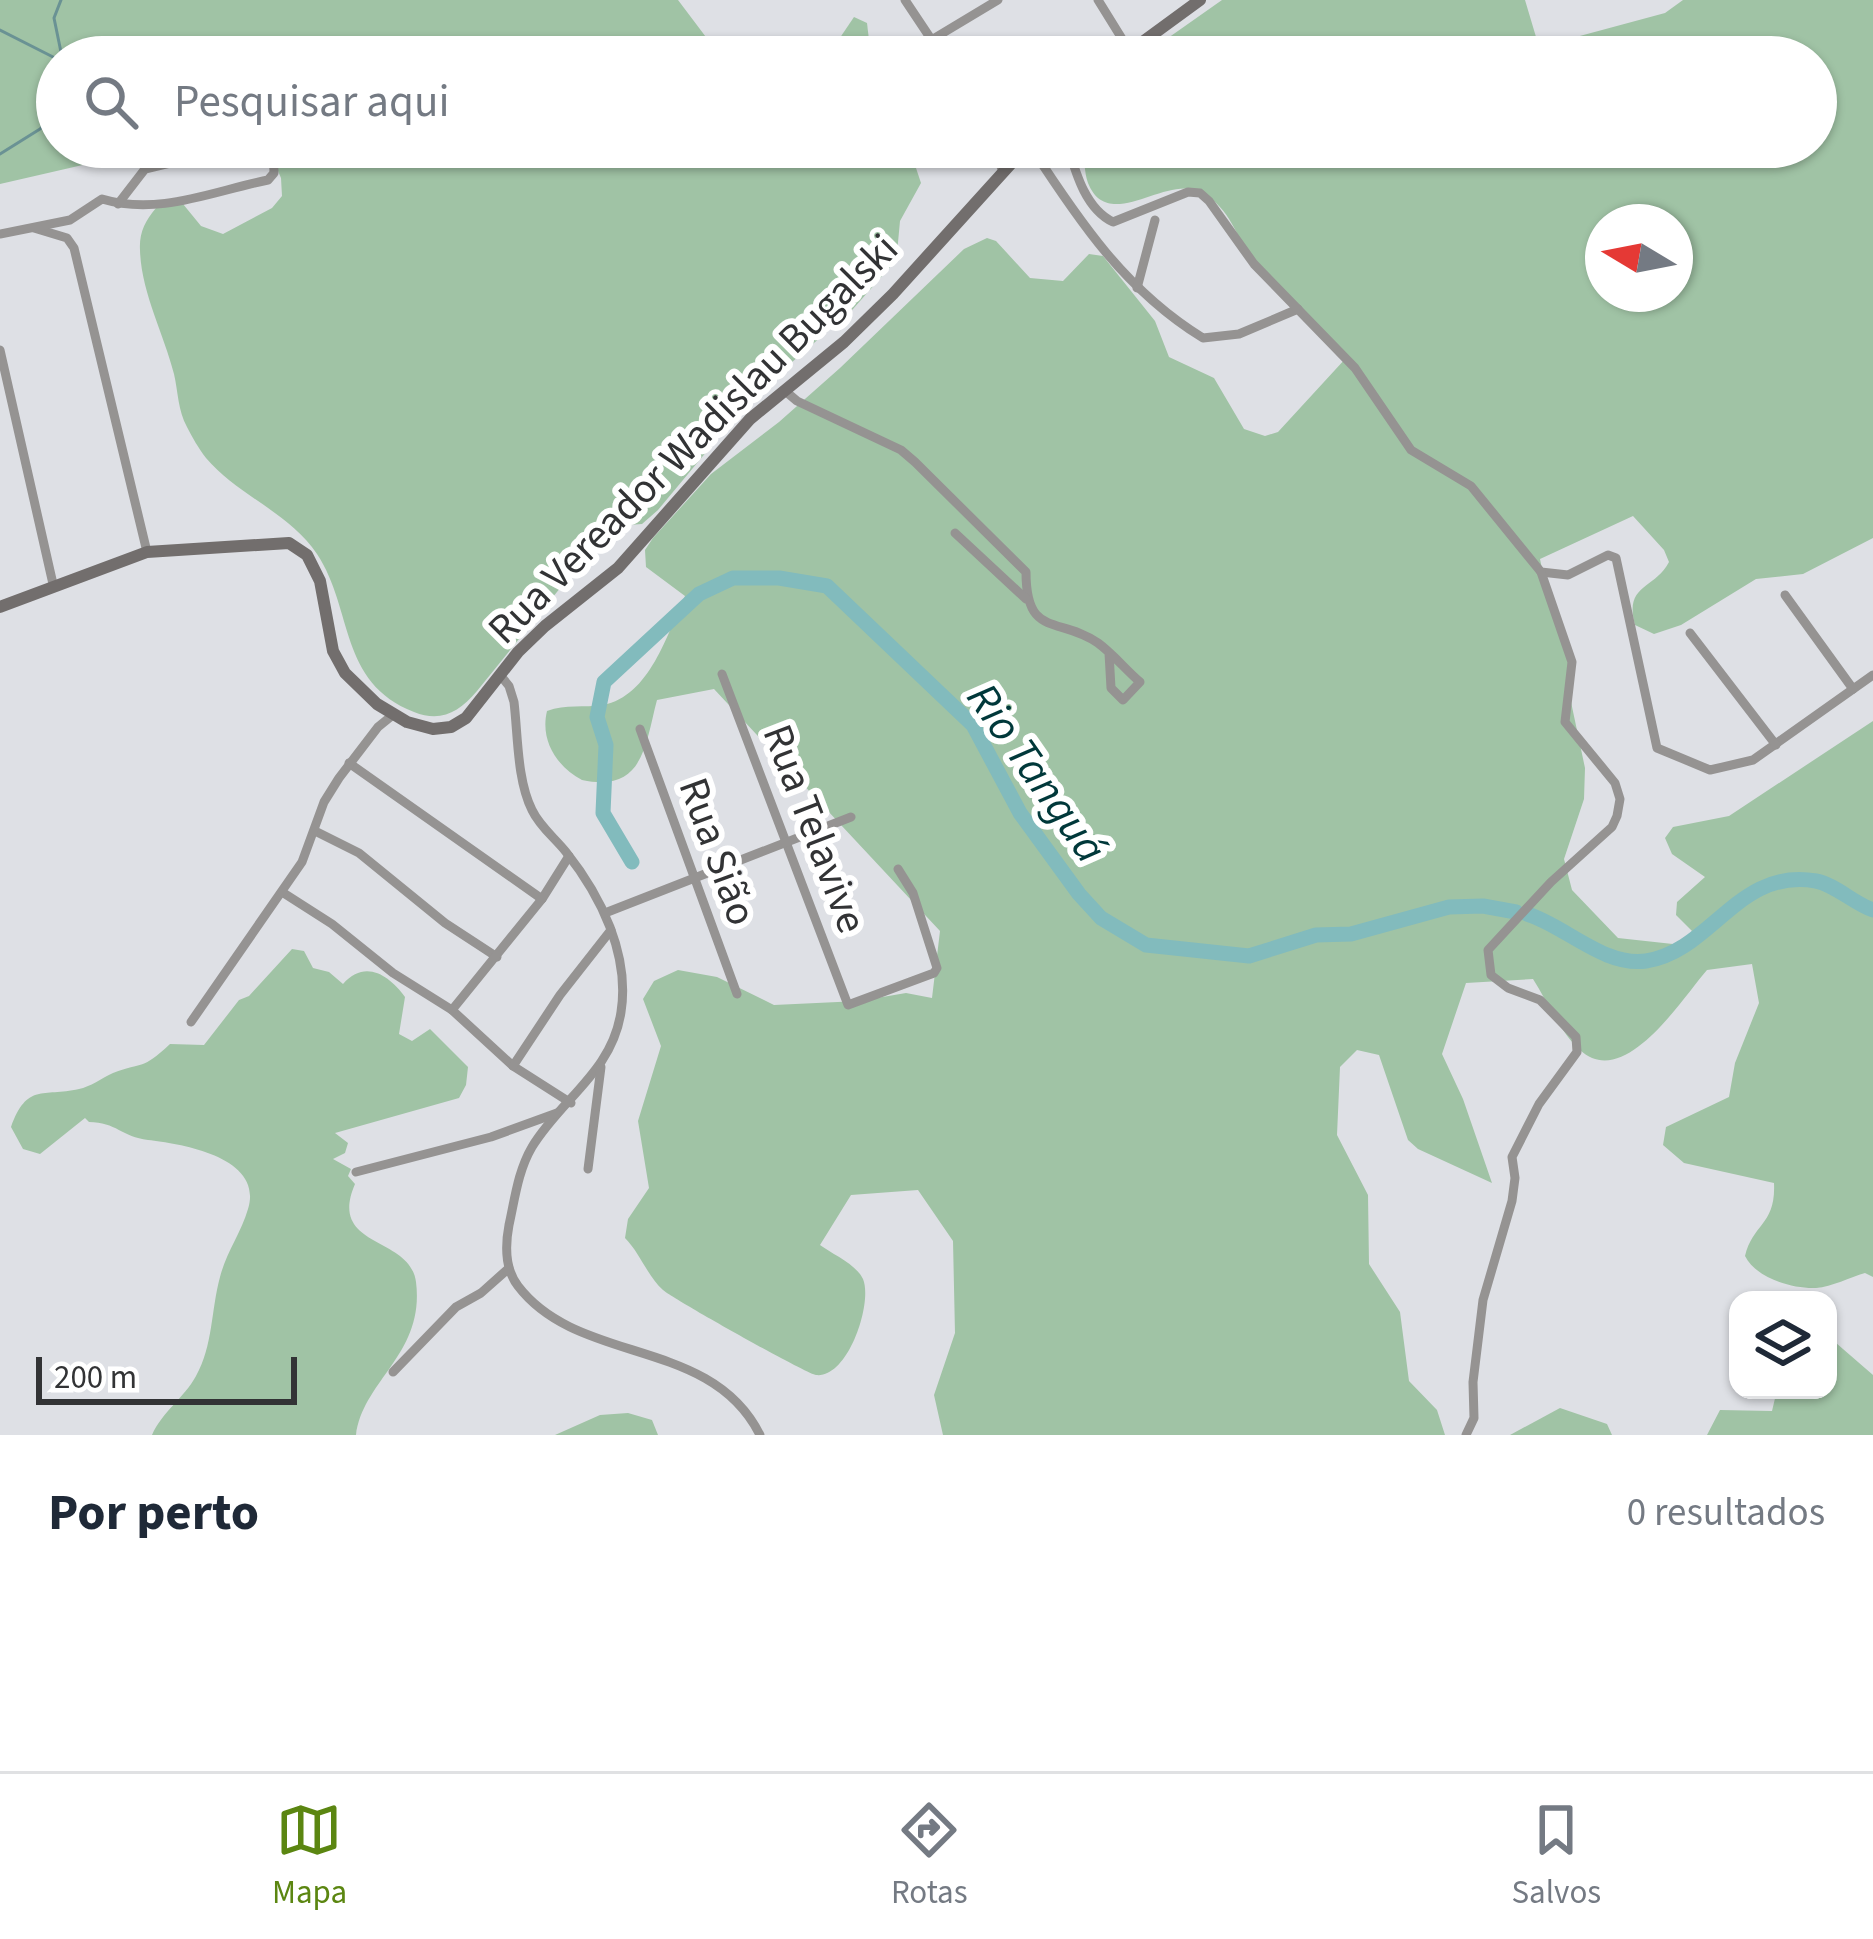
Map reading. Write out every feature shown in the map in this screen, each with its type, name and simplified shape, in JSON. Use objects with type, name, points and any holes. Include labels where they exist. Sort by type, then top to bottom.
[{"type":"main road","points":[[1150,36],[1200,0]]},
{"type":"main road","name":"Rua Vereador Wadislau Bugalski","points":[[0,607],[147,552],[290,542],[307,555],[320,581],[333,651],[345,673],[394,714],[433,729],[451,727],[466,718],[545,626],[618,568],[751,418],[893,294],[1006,168]]},
{"type":"street","points":[[905,0],[931,36]]},
{"type":"street","points":[[938,36],[998,0]]},
{"type":"street","points":[[1098,0],[1116,36]]},
{"type":"street","points":[[118,204],[149,168]]},
{"type":"street","points":[[0,234],[70,220],[96,201],[169,205],[268,180],[274,168]]},
{"type":"street","points":[[1042,168],[1104,254],[1137,288],[1192,331],[1213,340],[1298,309]]},
{"type":"street","points":[[1076,168],[1088,198],[1113,222],[1188,192],[1200,194],[1254,264],[1355,368],[1411,450],[1471,487],[1541,572],[1573,662],[1564,722],[1616,783],[1620,799],[1612,827],[1551,882],[1488,950],[1491,975],[1508,988],[1540,1000],[1576,1037],[1578,1045],[1539,1104],[1512,1157],[1512,1202],[1483,1300],[1473,1382],[1474,1418],[1466,1435]]},
{"type":"street","points":[[1137,288],[1155,220]]},
{"type":"street","points":[[34,229],[67,238],[74,248],[147,552]]},
{"type":"street","points":[[0,350],[53,584]]},
{"type":"street","points":[[784,391],[901,449],[1026,572],[1026,599]]},
{"type":"street","points":[[956,533],[1046,624],[1096,641],[1109,653],[1140,682],[1123,700],[1111,688],[1109,653]]},
{"type":"street","points":[[1541,572],[1568,575],[1607,556],[1616,558],[1657,748],[1710,770],[1754,760],[1873,675]]},
{"type":"street","points":[[1785,596],[1853,689]]},
{"type":"street","points":[[1690,633],[1776,745]]},
{"type":"street","name":"Rua Telavive","points":[[722,674],[848,1005],[934,973],[937,963],[913,893],[898,869]]},
{"type":"street","points":[[500,675],[514,702],[530,807],[569,856],[604,913],[623,975],[621,1015],[602,1065],[588,1169]]},
{"type":"street","points":[[191,1022],[302,862],[324,802],[349,763],[394,714]]},
{"type":"street","name":"Rua Sião","points":[[640,729],[737,994]]},
{"type":"street","points":[[349,763],[542,899]]},
{"type":"street","points":[[604,913],[851,818]]},
{"type":"street","points":[[315,831],[358,853],[445,923],[497,957]]},
{"type":"street","points":[[452,1010],[542,899],[569,856]]},
{"type":"street","points":[[282,892],[332,924],[393,974],[452,1010],[513,1066],[571,1102]]},
{"type":"street","points":[[513,1066],[610,930]]},
{"type":"street","points":[[602,1065],[533,1146],[519,1175],[506,1242],[509,1268],[517,1285],[539,1308],[594,1338],[664,1357],[727,1391],[750,1413],[760,1435]]},
{"type":"street","points":[[356,1172],[450,1149],[559,1112]]},
{"type":"street","points":[[393,1372],[456,1307],[509,1268]]},
{"type":"green space","points":[[0,0],[678,0],[705,36],[36,36],[36,168],[70,168],[0,184]]},
{"type":"green space","points":[[1222,0],[1525,0],[1536,36],[1171,36]]},
{"type":"green space","points":[[1683,0],[1873,0],[1873,538],[1803,574],[1756,579],[1681,625],[1654,634],[1635,625],[1634,602],[1669,562],[1633,516],[1540,559],[1551,612],[1570,654],[1571,702],[1585,768],[1584,799],[1564,859],[1572,890],[1618,938],[1682,945],[1692,931],[1676,915],[1677,902],[1705,877],[1672,854],[1665,838],[1673,827],[1729,816],[1873,721],[1873,1277],[1865,1273],[1816,1288],[1796,1287],[1766,1276],[1745,1256],[1768,1216],[1774,1183],[1684,1163],[1663,1145],[1666,1127],[1729,1097],[1735,1063],[1759,1003],[1752,964],[1707,970],[1650,1037],[1615,1059],[1597,1060],[1580,1050],[1533,979],[1466,983],[1442,1054],[1492,1183],[1408,1140],[1379,1055],[1357,1050],[1340,1067],[1337,1135],[1368,1195],[1369,1264],[1400,1312],[1409,1381],[1437,1410],[1445,1435],[943,1435],[934,1395],[955,1333],[953,1241],[918,1190],[851,1195],[820,1245],[855,1269],[865,1290],[855,1338],[848,1353],[828,1373],[816,1375],[740,1336],[663,1290],[653,1278],[625,1238],[628,1219],[649,1188],[638,1121],[661,1046],[643,999],[654,981],[678,970],[717,977],[774,1005],[859,1001],[906,993],[932,998],[940,931],[714,689],[657,700],[638,762],[618,779],[603,782],[582,780],[552,751],[547,711],[603,705],[633,690],[664,645],[685,596],[646,567],[645,550],[653,538],[711,474],[840,368],[964,249],[987,238],[996,241],[1030,278],[1063,281],[1089,254],[1103,256],[1155,321],[1169,357],[1214,378],[1244,429],[1265,436],[1278,432],[1346,358],[1264,277],[1225,213],[1209,197],[1184,188],[1123,204],[1097,197],[1086,168],[1837,168],[1837,36],[1580,36],[1665,13]]},
{"type":"green space","points":[[854,17],[867,23],[869,36],[841,36]]},
{"type":"green space","points":[[277,168],[916,168],[921,183],[900,221],[891,266],[853,309],[752,397],[642,524],[600,527],[579,541],[561,587],[477,691],[456,710],[433,716],[414,712],[372,683],[351,643],[329,576],[306,539],[233,483],[198,447],[182,414],[144,281],[142,233],[156,208],[183,204],[201,226],[223,234],[272,208],[282,196]]},
{"type":"green space","points":[[292,949],[304,951],[313,968],[329,972],[343,984],[368,971],[392,982],[405,997],[399,1034],[412,1041],[430,1029],[468,1067],[459,1098],[335,1133],[348,1143],[345,1153],[333,1159],[351,1169],[348,1176],[355,1184],[349,1205],[352,1220],[360,1231],[411,1267],[416,1307],[411,1329],[370,1398],[356,1435],[152,1435],[202,1364],[220,1277],[248,1209],[250,1191],[244,1177],[217,1156],[139,1138],[85,1118],[40,1154],[23,1149],[11,1127],[23,1104],[37,1094],[87,1086],[147,1062],[170,1044],[204,1045],[239,1000],[249,996]]},
{"type":"green space","points":[[1837,1344],[1873,1375],[1873,1435],[1707,1435],[1720,1410],[1772,1411],[1775,1399],[1837,1399]]},
{"type":"green space","points":[[1560,1408],[1607,1424],[1612,1435],[1510,1435]]},
{"type":"green space","points":[[628,1413],[652,1420],[658,1435],[555,1435],[600,1415]]},
{"type":"waterway","points":[[58,36],[54,18],[61,0]]},
{"type":"waterway","points":[[0,30],[36,48]]},
{"type":"waterway","points":[[0,154],[36,132]]},
{"type":"waterway","name":"Rio Tanguá","points":[[632,862],[603,813],[606,745],[597,717],[604,682],[699,594],[733,578],[779,578],[827,586],[973,725],[1020,813],[1079,894],[1101,918],[1146,945],[1249,956],[1316,935],[1351,934],[1449,907],[1516,912]]},
{"type":"waterway","name":"Rio Tanguá","points":[[1527,914],[1615,958],[1646,961],[1689,942],[1766,886],[1789,880],[1823,883],[1873,910]]}]
